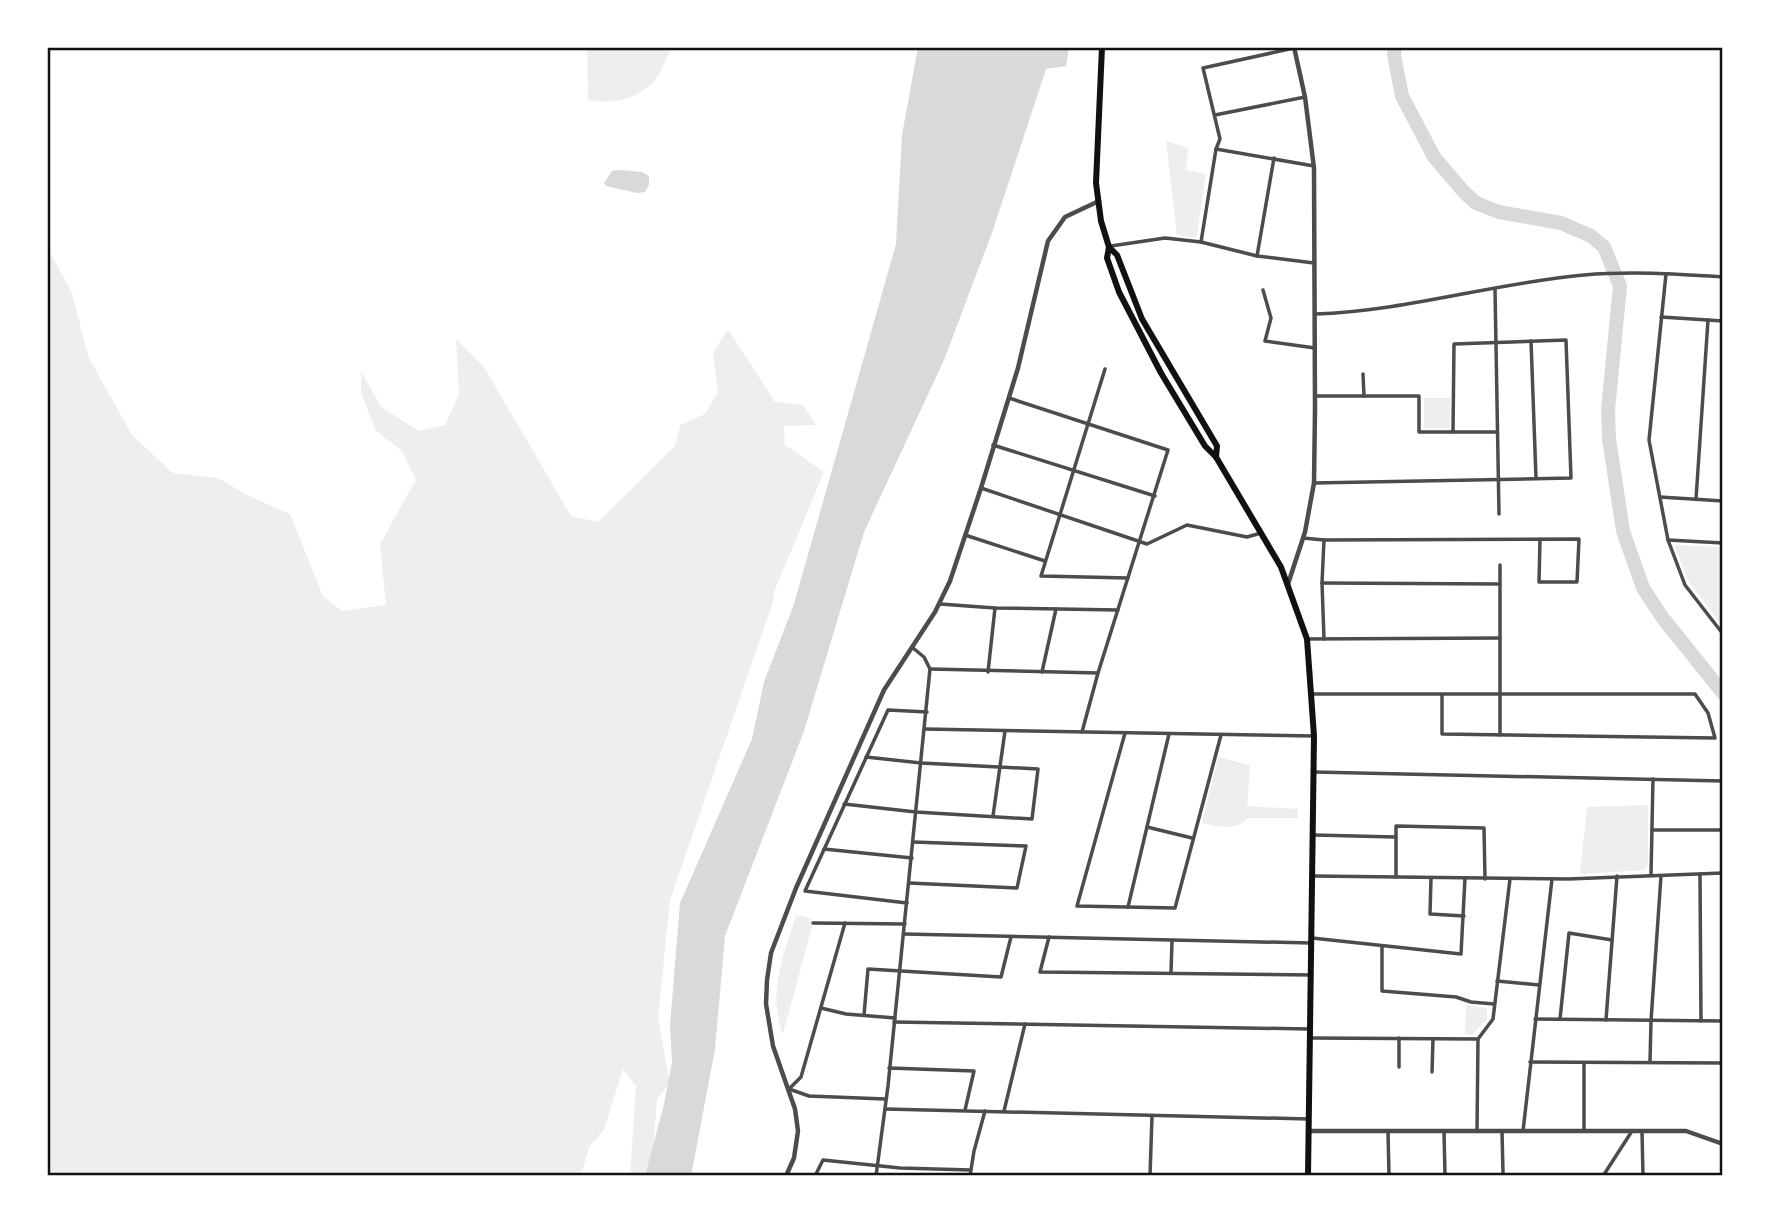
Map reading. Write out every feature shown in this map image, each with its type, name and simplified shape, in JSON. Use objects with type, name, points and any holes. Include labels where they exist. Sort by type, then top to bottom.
[{"type":"highway","points":[[1102,47],[1096,183],[1101,221],[1109,247],[1107,258],[1135,326],[1199,436],[1216,457],[1288,584],[1307,639],[1314,736],[1308,1176]]},
{"type":"highway","points":[[1109,247],[1117,255],[1142,319],[1217,446],[1216,457]]},
{"type":"street","points":[[1202,242],[1216,149],[1220,139],[1203,68],[1294,48],[1305,97],[1314,166],[1315,396],[1314,483],[1303,538],[1288,584]]},
{"type":"street","points":[[1215,115],[1305,97]]},
{"type":"street","points":[[1216,149],[1314,166]]},
{"type":"street","points":[[1257,256],[1274,158]]},
{"type":"street","points":[[786,1176],[794,1158],[798,1131],[795,1108],[773,1046],[766,1004],[766,980],[771,953],[796,888],[884,690],[940,604],[1009,398],[1048,241],[1065,217],[1099,201]]},
{"type":"street","points":[[1109,247],[1166,238],[1202,242],[1257,256],[1315,263]]},
{"type":"street","points":[[1315,314],[1357,313],[1582,275],[1627,272],[1723,277]]},
{"type":"street","points":[[1666,274],[1649,440],[1668,540],[1685,584],[1723,634]]},
{"type":"street","points":[[1494,289],[1499,514]]},
{"type":"street","points":[[1263,290],[1271,318],[1265,341],[1315,348]]},
{"type":"street","points":[[1661,317],[1723,321]]},
{"type":"street","points":[[1696,499],[1708,320]]},
{"type":"street","points":[[1314,483],[1571,478],[1566,340],[1454,344],[1453,432]]},
{"type":"street","points":[[1531,341],[1536,478]]},
{"type":"street","points":[[1105,369],[1041,576],[1128,578]]},
{"type":"street","points":[[1363,374],[1364,396]]},
{"type":"street","points":[[1315,396],[1419,396],[1419,432],[1497,432]]},
{"type":"street","points":[[1009,398],[1168,450],[1082,732]]},
{"type":"street","points":[[993,445],[1154,496]]},
{"type":"street","points":[[981,488],[1147,544],[1187,526],[1247,537],[1261,533]]},
{"type":"street","points":[[1660,497],[1723,500]]},
{"type":"street","points":[[965,535],[1045,561]]},
{"type":"street","points":[[1303,538],[1578,539],[1577,582],[1539,582],[1541,539]]},
{"type":"street","points":[[1324,540],[1324,639]]},
{"type":"street","points":[[1668,540],[1723,543]]},
{"type":"street","points":[[1500,565],[1500,735]]},
{"type":"street","points":[[1322,583],[1500,584]]},
{"type":"street","points":[[940,604],[995,608],[1118,610]]},
{"type":"street","points":[[988,671],[995,608]]},
{"type":"street","points":[[1042,671],[1056,608]]},
{"type":"street","points":[[1307,639],[1500,638]]},
{"type":"street","points":[[876,1176],[890,1068],[927,712],[930,669],[924,657],[913,648]]},
{"type":"street","points":[[930,669],[1098,673]]},
{"type":"street","points":[[1312,694],[1442,694],[1500,694],[1695,694],[1707,713],[1715,738],[1442,734],[1442,694]]},
{"type":"street","points":[[907,903],[805,891],[888,709],[927,712]]},
{"type":"street","points":[[925,729],[1314,736]]},
{"type":"street","points":[[993,817],[1005,731]]},
{"type":"street","points":[[1125,733],[1077,906],[1174,908],[1221,735]]},
{"type":"street","points":[[1128,907],[1169,734]]},
{"type":"street","points":[[844,804],[916,812],[1032,819],[1038,769],[921,763],[866,757]]},
{"type":"street","points":[[1314,772],[1723,781]]},
{"type":"street","points":[[1651,875],[1653,779]]},
{"type":"street","points":[[1396,877],[1396,826],[1484,828],[1485,879]]},
{"type":"street","points":[[1147,827],[1193,838]]},
{"type":"street","points":[[1652,830],[1723,830]]},
{"type":"street","points":[[1314,835],[1396,837]]},
{"type":"street","points":[[909,883],[1017,888],[1026,846],[913,842]]},
{"type":"street","points":[[824,849],[912,858]]},
{"type":"street","points":[[1313,876],[1552,879],[1723,873]]},
{"type":"street","points":[[1700,874],[1700,1021]]},
{"type":"street","points":[[1650,1062],[1661,875]]},
{"type":"street","points":[[1606,1020],[1617,876]]},
{"type":"street","points":[[1431,878],[1430,914],[1464,916]]},
{"type":"street","points":[[904,934],[1312,940],[1461,954],[1465,878]]},
{"type":"street","points":[[1477,1130],[1478,1039],[1493,1019],[1510,879]]},
{"type":"street","points":[[1523,1130],[1552,879]]},
{"type":"street","points":[[813,923],[905,923]]},
{"type":"street","points":[[789,1089],[801,1077],[845,923]]},
{"type":"street","points":[[1560,1019],[1569,933],[1612,940]]},
{"type":"street","points":[[863,1015],[868,970],[1001,977],[1012,937]]},
{"type":"street","points":[[1049,937],[1040,972],[1311,975]]},
{"type":"street","points":[[1171,974],[1172,940]]},
{"type":"street","points":[[1382,947],[1382,991],[1456,997],[1471,1002],[1494,1004]]},
{"type":"street","points":[[1497,981],[1539,985]]},
{"type":"street","points":[[821,1008],[895,1020],[1310,1029]]},
{"type":"street","points":[[1535,1019],[1723,1021]]},
{"type":"street","points":[[1004,1111],[1026,1024]]},
{"type":"street","points":[[1310,1038],[1478,1039]]},
{"type":"street","points":[[1399,1038],[1399,1067]]},
{"type":"street","points":[[1432,1072],[1433,1039]]},
{"type":"street","points":[[1530,1062],[1723,1063]]},
{"type":"street","points":[[1584,1062],[1584,1131]]},
{"type":"street","points":[[890,1068],[974,1071],[965,1110]]},
{"type":"street","points":[[789,1089],[809,1096],[886,1100]]},
{"type":"street","points":[[885,1109],[1309,1119]]},
{"type":"street","points":[[970,1176],[985,1111]]},
{"type":"street","points":[[1150,1176],[1152,1116]]},
{"type":"street","points":[[1309,1130],[1686,1131],[1723,1144]]},
{"type":"street","points":[[1388,1130],[1389,1176]]},
{"type":"street","points":[[1444,1130],[1445,1176]]},
{"type":"street","points":[[1502,1130],[1503,1173]]},
{"type":"street","points":[[1603,1176],[1632,1131]]},
{"type":"street","points":[[1642,1131],[1643,1176]]},
{"type":"street","points":[[815,1176],[823,1160],[877,1166],[971,1170]]},
{"type":"shaded area","points":[[587,47],[672,47],[651,85],[626,99],[607,102],[588,100]]},
{"type":"shaded area","points":[[918,47],[1069,47],[1066,66],[1046,69],[993,230],[944,360],[864,532],[804,731],[725,936],[715,1049],[691,1176],[645,1176],[672,1062],[670,1025],[680,903],[752,739],[764,682],[794,604],[896,244],[902,135]]},
{"type":"shaded area","points":[[1166,141],[1188,148],[1186,170],[1206,174],[1195,237],[1177,235]]},
{"type":"shaded area","points":[[612,171],[642,172],[649,176],[649,185],[645,192],[637,193],[606,186],[604,183]]},
{"type":"shaded area","points":[[47,247],[72,293],[88,356],[132,435],[173,473],[218,478],[249,496],[290,514],[323,596],[342,611],[386,605],[380,544],[416,480],[401,450],[376,431],[361,393],[361,371],[381,407],[419,431],[445,425],[459,394],[456,339],[484,367],[571,516],[598,522],[675,446],[680,425],[705,414],[718,392],[713,353],[728,329],[775,402],[803,405],[816,425],[784,426],[785,445],[824,472],[774,592],[773,602],[670,900],[658,1018],[670,1083],[657,1099],[651,1176],[630,1176],[636,1086],[623,1069],[604,1130],[589,1147],[581,1176],[47,1176]]},
{"type":"shaded area","points":[[1424,398],[1450,398],[1450,428],[1424,428]]},
{"type":"shaded area","points":[[1674,545],[1723,547],[1723,627],[1689,582]]},
{"type":"shaded area","points":[[1218,757],[1250,765],[1247,806],[1298,809],[1298,818],[1248,818],[1232,827],[1202,823]]},
{"type":"shaded area","points":[[1648,805],[1648,864],[1645,870],[1580,874],[1587,807]]},
{"type":"shaded area","points":[[796,915],[811,918],[812,927],[783,1034],[778,1019],[777,989],[782,959]]},
{"type":"shaded area","points":[[1466,1005],[1487,1008],[1487,1019],[1472,1035],[1465,1034]]},
{"type":"waterway","points":[[1395,47],[1394,55],[1402,96],[1434,157],[1464,192],[1476,203],[1499,212],[1561,223],[1591,236],[1604,247],[1620,286],[1608,410],[1609,439],[1623,531],[1643,588],[1662,617],[1723,693]]}]
